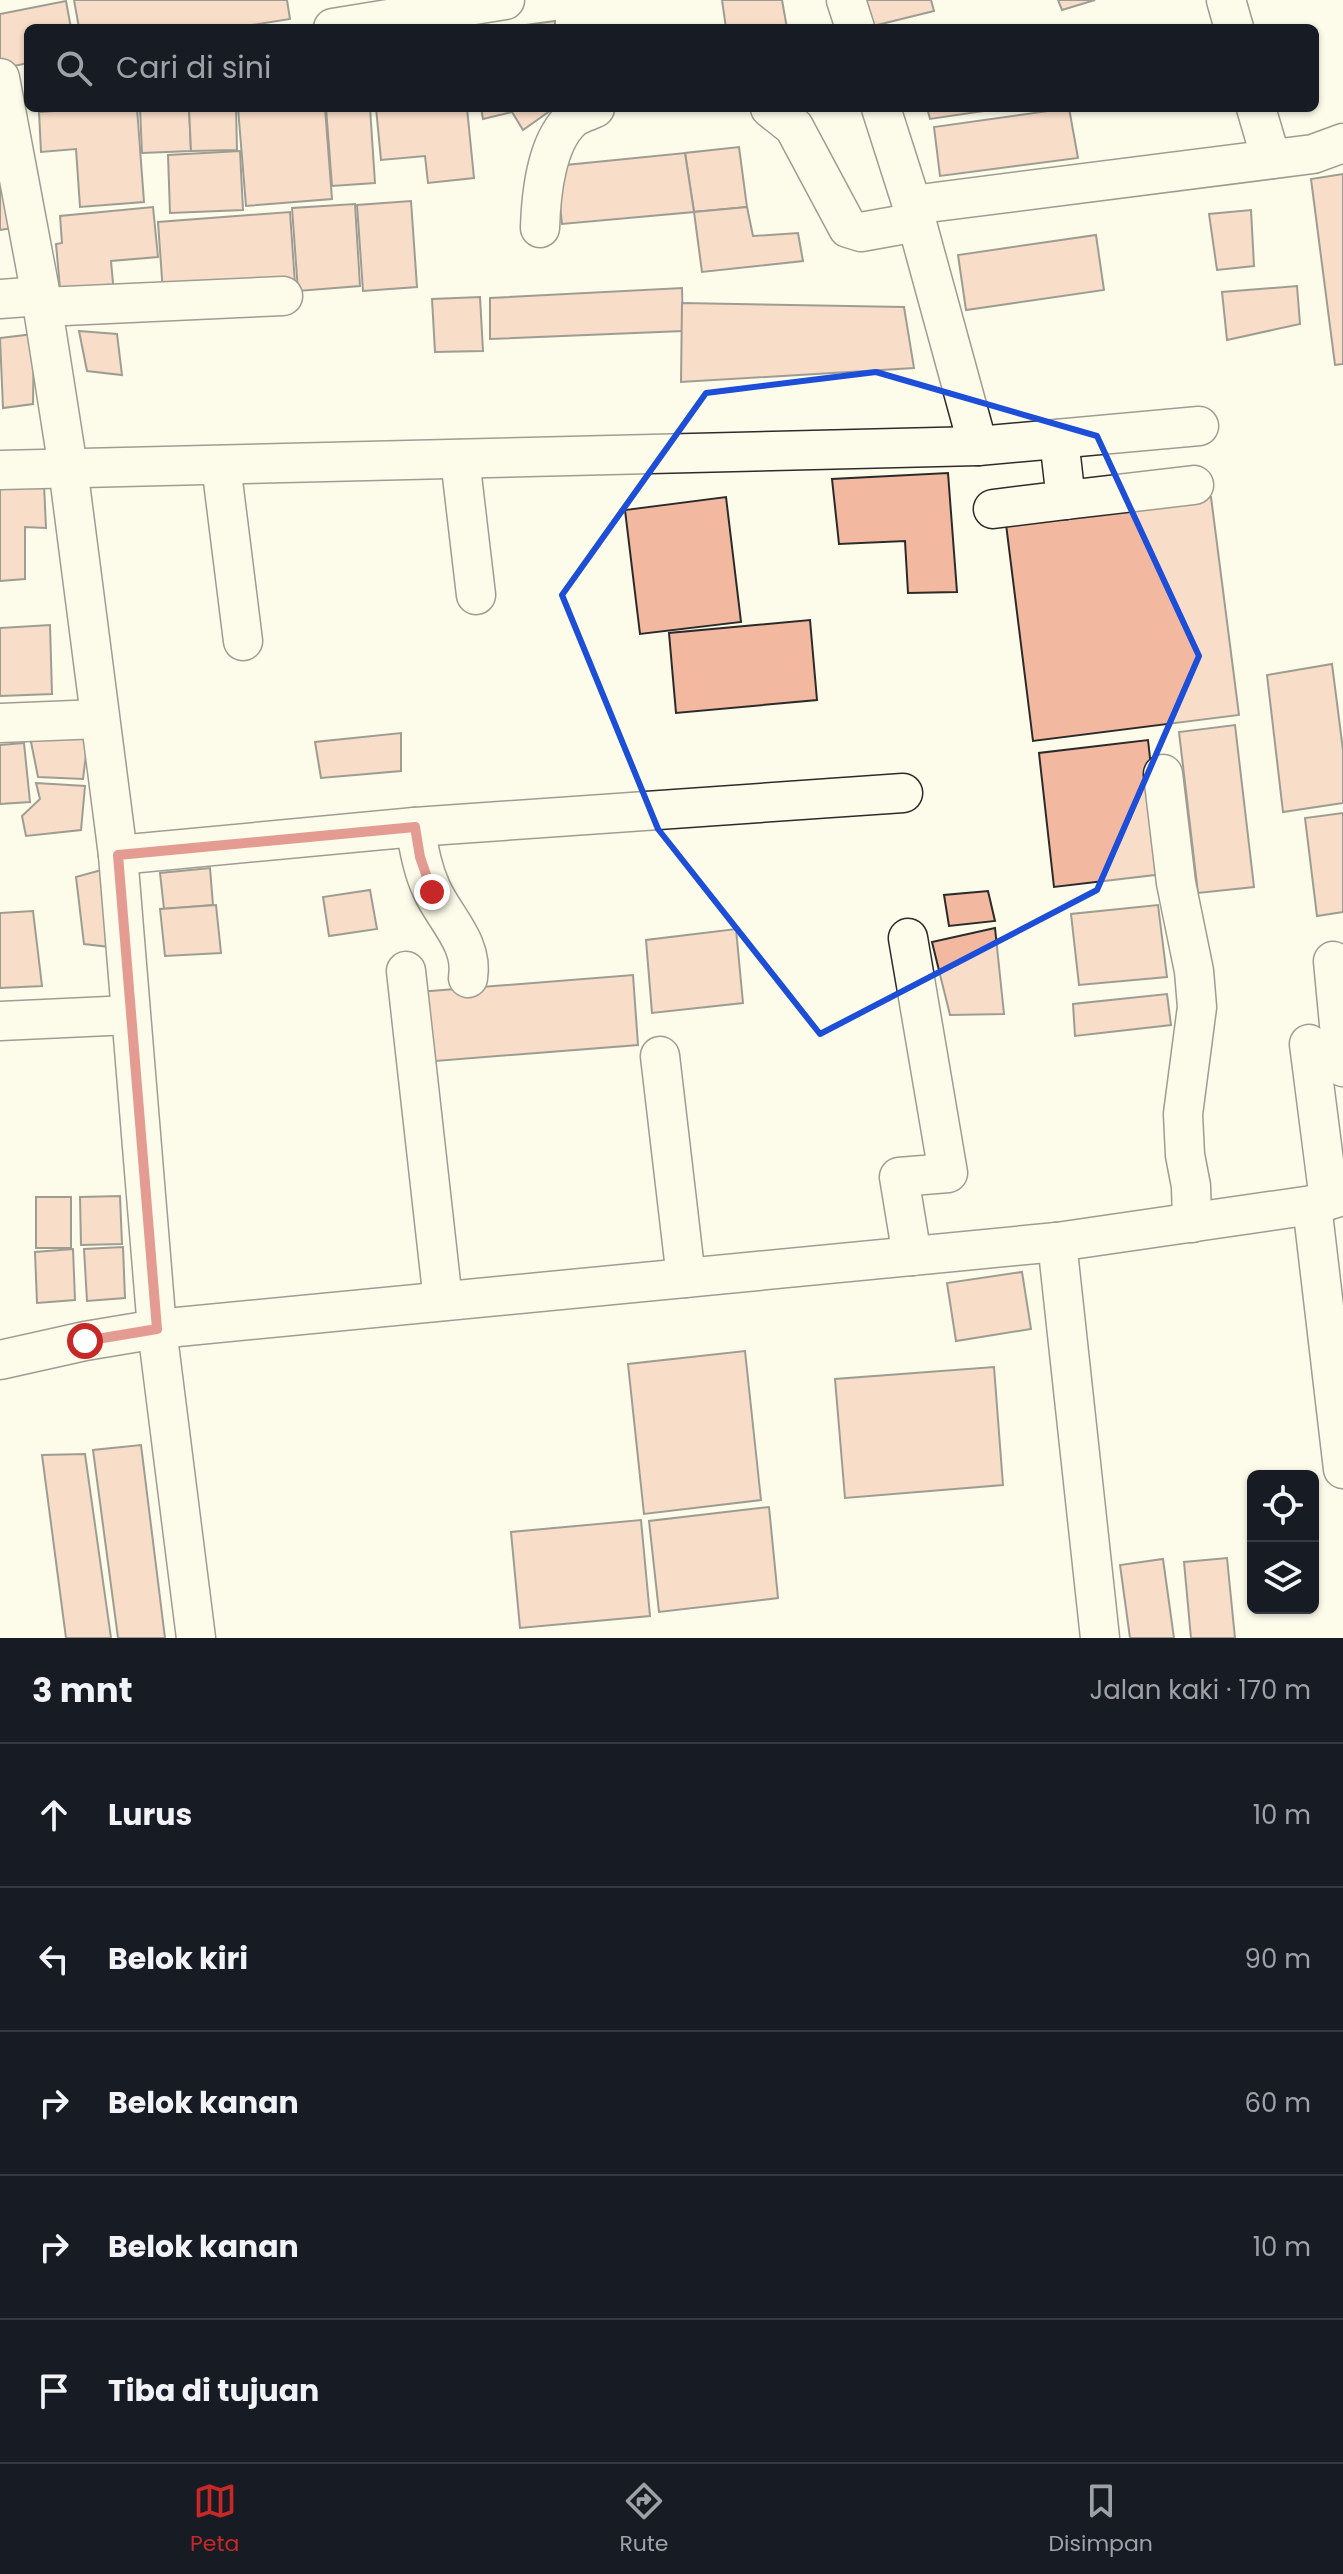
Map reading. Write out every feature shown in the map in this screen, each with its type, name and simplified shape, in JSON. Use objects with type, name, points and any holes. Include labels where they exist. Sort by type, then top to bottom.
[{"type":"street","points":[[346,24],[396,9],[505,0]]},
{"type":"street","points":[[846,0],[854,24]]},
{"type":"street","points":[[1226,0],[1233,24]]},
{"type":"street","points":[[24,79],[0,76],[42,301],[68,468],[118,855],[157,1329],[196,1638]]},
{"type":"street","points":[[540,228],[545,169],[556,143],[572,119],[587,112]]},
{"type":"street","points":[[775,112],[794,127],[848,228],[861,232],[914,214],[1313,154],[1343,143]]},
{"type":"street","points":[[882,112],[914,214],[978,446]]},
{"type":"street","points":[[1257,112],[1271,159]]},
{"type":"street","points":[[0,299],[42,301],[283,296]]},
{"type":"street","points":[[0,470],[978,446],[1199,426]]},
{"type":"street","points":[[1114,434],[1121,494]]},
{"type":"street","points":[[1059,439],[1066,500]]},
{"type":"street","points":[[460,459],[476,595]]},
{"type":"street","points":[[221,465],[243,641]]},
{"type":"street","points":[[993,509],[1194,485]]},
{"type":"street","points":[[0,723],[99,719]]},
{"type":"street","points":[[1163,774],[1174,871],[1194,971],[1197,1007],[1183,1114],[1192,1223]]},
{"type":"street","points":[[118,855],[415,827],[903,793]]},
{"type":"street","points":[[415,827],[420,857],[432,892],[470,959],[468,978]]},
{"type":"street","points":[[908,938],[948,1173],[899,1177],[912,1256]]},
{"type":"street","points":[[1333,961],[1343,1067]]},
{"type":"street","points":[[406,971],[443,1301]]},
{"type":"street","points":[[0,1021],[130,1015]]},
{"type":"street","points":[[1309,1044],[1328,1200],[1343,1469]]},
{"type":"street","points":[[660,1056],[686,1278]]},
{"type":"street","points":[[0,1360],[157,1329],[1057,1242],[1328,1200]]},
{"type":"street","points":[[1057,1242],[1100,1638]]},
{"type":"highlighted area","points":[[876,372],[1097,436],[1199,656],[1097,890],[820,1034],[658,829],[562,595],[706,393]]},
{"type":"building","points":[[74,0],[287,0],[290,19],[258,24],[78,24]]},
{"type":"building","points":[[722,0],[782,0],[786,24],[725,24]]},
{"type":"building","points":[[862,0],[931,0],[934,11],[881,24],[868,24]]},
{"type":"building","points":[[1058,0],[1095,0],[1062,10]]},
{"type":"building","points":[[66,1],[70,24],[24,24],[24,64],[0,69],[0,14]]},
{"type":"building","points":[[39,112],[137,112],[144,202],[80,207],[76,149],[41,152]]},
{"type":"building","points":[[140,112],[189,112],[191,151],[142,153]]},
{"type":"building","points":[[189,112],[236,112],[237,150],[191,151]]},
{"type":"building","points":[[238,112],[325,112],[332,199],[246,206]]},
{"type":"building","points":[[326,112],[370,112],[375,183],[332,186]]},
{"type":"building","points":[[376,112],[467,112],[474,178],[428,183],[425,156],[381,160]]},
{"type":"building","points":[[482,112],[512,112],[483,119]]},
{"type":"building","points":[[512,112],[548,112],[523,130]]},
{"type":"building","points":[[928,112],[977,112],[930,119]]},
{"type":"building","points":[[1041,112],[1070,112],[1078,158],[940,176],[934,127]]},
{"type":"building","points":[[739,147],[747,207],[694,212],[685,153]]},
{"type":"building","points":[[240,151],[243,210],[170,213],[168,155]]},
{"type":"building","points":[[685,153],[694,212],[562,224],[556,166]]},
{"type":"building","points":[[1343,174],[1343,364],[1335,365],[1311,179]]},
{"type":"building","points":[[8,185],[13,228],[0,230],[0,186]]},
{"type":"building","points":[[411,201],[417,287],[363,291],[357,205]]},
{"type":"building","points":[[355,204],[360,286],[298,291],[292,208]]},
{"type":"building","points":[[153,207],[158,257],[111,261],[114,294],[61,300],[56,244],[62,243],[60,216]]},
{"type":"building","points":[[747,207],[753,236],[798,233],[803,261],[702,272],[694,212]]},
{"type":"building","points":[[1251,210],[1254,266],[1217,270],[1209,214]]},
{"type":"building","points":[[290,212],[295,284],[163,293],[158,222]]},
{"type":"building","points":[[1096,235],[1104,290],[966,310],[958,255]]},
{"type":"building","points":[[1297,286],[1300,324],[1227,340],[1222,292]]},
{"type":"building","points":[[682,288],[683,331],[490,339],[490,298]]},
{"type":"building","points":[[480,297],[483,351],[435,352],[432,299]]},
{"type":"building","points":[[682,303],[904,307],[914,368],[681,382]]},
{"type":"building","points":[[79,331],[117,334],[122,375],[87,371]]},
{"type":"building","points":[[34,334],[33,404],[3,408],[0,338]]},
{"type":"building","points":[[948,473],[957,592],[908,593],[905,541],[839,544],[832,479]]},
{"type":"building","points":[[44,484],[46,528],[25,527],[25,579],[0,581],[0,487]]},
{"type":"building","points":[[726,497],[741,622],[640,634],[625,510]]},
{"type":"building","points":[[1211,497],[1239,715],[1033,741],[1006,524]]},
{"type":"building","points":[[810,620],[817,700],[676,713],[669,633]]},
{"type":"building","points":[[50,625],[52,694],[0,696],[0,628]]},
{"type":"building","points":[[1332,664],[1343,750],[1343,803],[1283,812],[1267,675]]},
{"type":"building","points":[[1235,725],[1254,887],[1198,893],[1179,732]]},
{"type":"building","points":[[401,733],[401,771],[321,778],[315,742]]},
{"type":"building","points":[[30,737],[88,738],[83,779],[38,777]]},
{"type":"building","points":[[1148,740],[1163,874],[1054,887],[1039,753]]},
{"type":"building","points":[[24,743],[30,802],[0,804],[0,745]]},
{"type":"building","points":[[36,783],[85,786],[81,830],[26,836],[22,816],[40,799]]},
{"type":"building","points":[[1343,813],[1343,912],[1317,916],[1305,818]]},
{"type":"building","points":[[210,868],[213,905],[164,909],[160,873]]},
{"type":"building","points":[[105,869],[110,947],[84,944],[76,877]]},
{"type":"building","points":[[370,890],[377,929],[329,936],[323,897]]},
{"type":"building","points":[[988,891],[995,921],[949,926],[944,895]]},
{"type":"building","points":[[216,905],[221,953],[165,956],[160,909]]},
{"type":"building","points":[[1158,905],[1167,977],[1079,985],[1071,914]]},
{"type":"building","points":[[33,911],[42,986],[0,988],[0,913]]},
{"type":"building","points":[[995,928],[1004,1014],[950,1015],[932,942]]},
{"type":"building","points":[[736,929],[743,1003],[652,1013],[646,940]]},
{"type":"building","points":[[633,975],[638,1045],[423,1062],[418,992]]},
{"type":"building","points":[[1167,994],[1171,1025],[1075,1036],[1073,1004]]},
{"type":"building","points":[[120,1196],[122,1244],[81,1245],[80,1197]]},
{"type":"building","points":[[36,1197],[71,1197],[71,1248],[36,1248]]},
{"type":"building","points":[[123,1247],[125,1298],[87,1301],[84,1249]]},
{"type":"building","points":[[73,1249],[75,1300],[37,1303],[35,1252]]},
{"type":"building","points":[[1022,1272],[1031,1329],[956,1341],[947,1283]]},
{"type":"building","points":[[745,1351],[761,1500],[644,1514],[628,1364]]},
{"type":"building","points":[[994,1367],[1003,1485],[845,1498],[835,1379]]},
{"type":"building","points":[[141,1445],[165,1638],[118,1638],[93,1450]]},
{"type":"building","points":[[85,1454],[111,1638],[66,1638],[42,1455]]},
{"type":"building","points":[[769,1507],[778,1598],[659,1612],[649,1521]]},
{"type":"building","points":[[641,1520],[650,1616],[520,1628],[511,1532]]},
{"type":"building","points":[[1227,1558],[1235,1638],[1191,1638],[1184,1562]]},
{"type":"building","points":[[1163,1559],[1174,1638],[1130,1638],[1120,1565]]},
{"type":"route","points":[[85,1341],[157,1329],[118,855],[415,827],[420,857],[432,892]]}]
